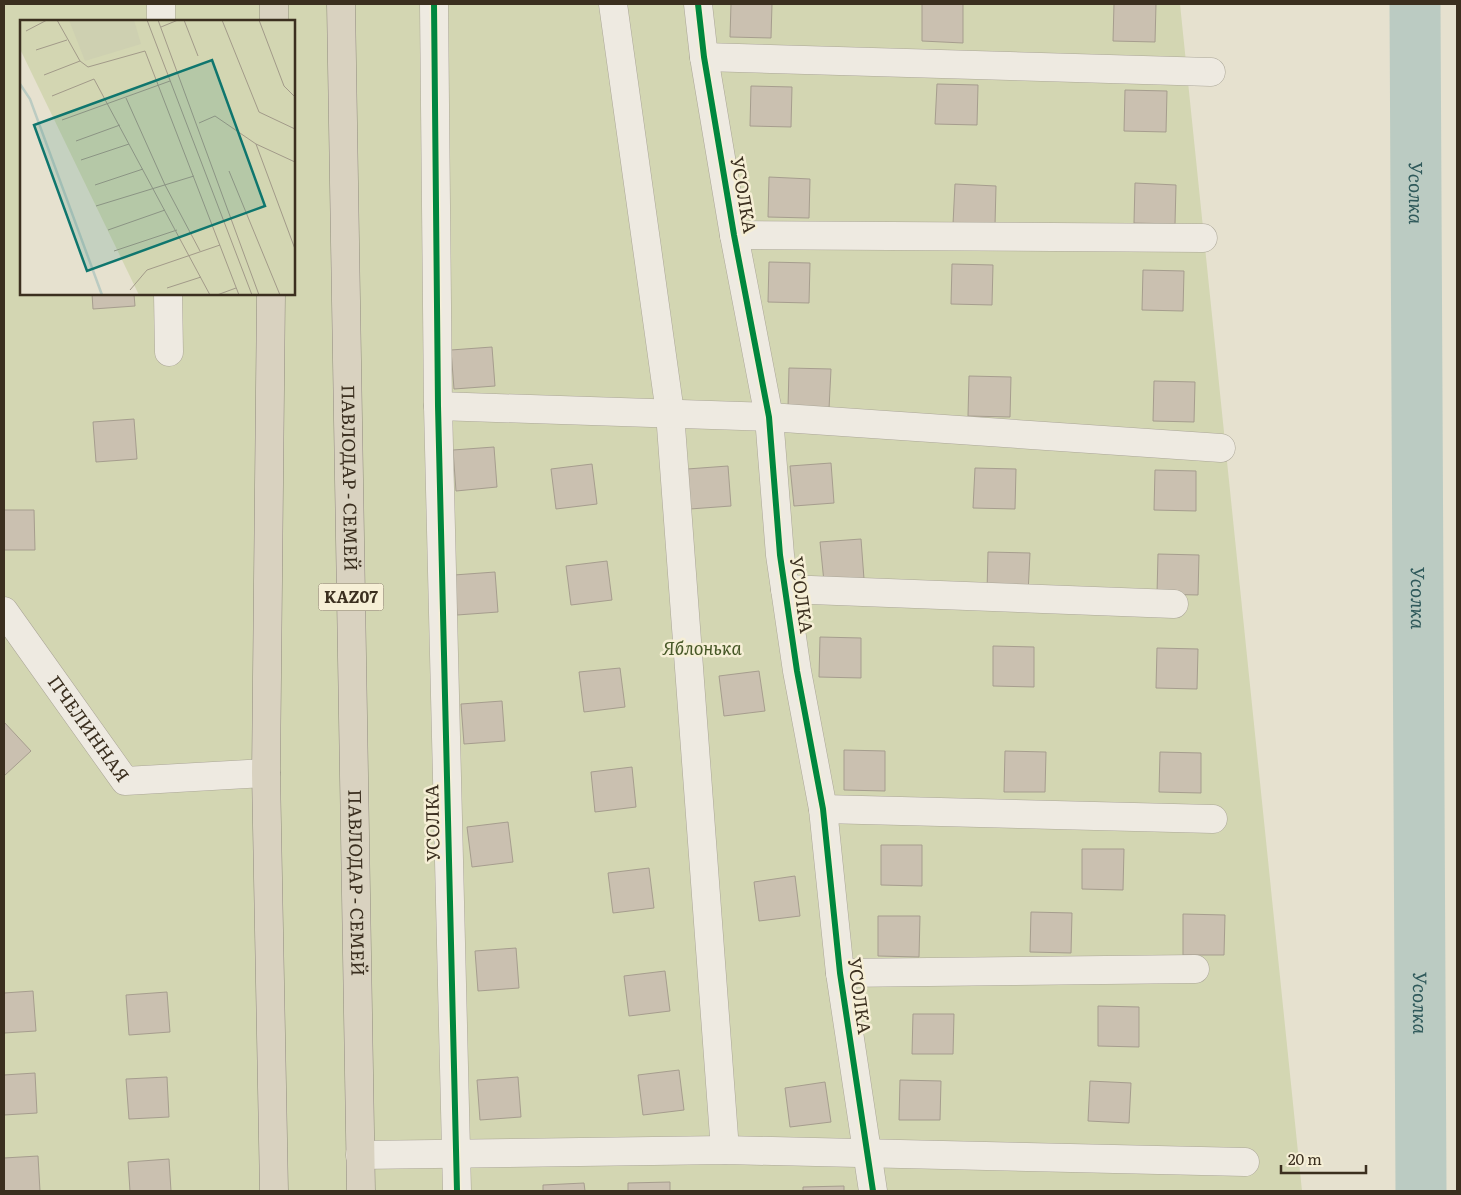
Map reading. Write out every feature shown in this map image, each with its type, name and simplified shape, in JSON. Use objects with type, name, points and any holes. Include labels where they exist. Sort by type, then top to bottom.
[{"type":"highway","points":[[274,4],[274,20]]},
{"type":"highway","name":"ПАВЛОДАР - СЕМЕЙ","points":[[342,4],[361,1191]]},
{"type":"highway","points":[[271,295],[266,773],[274,1191]]},
{"type":"street","points":[[161,4],[161,20]]},
{"type":"street","name":"УСОЛКА","points":[[434,4],[438,406],[457,1191]]},
{"type":"street","points":[[613,4],[670,413],[725,1150]]},
{"type":"street","name":"УСОЛКА","points":[[698,4],[704,58],[734,235],[769,417],[780,555],[797,671],[823,808],[840,973],[873,1191]]},
{"type":"street","points":[[704,58],[1211,72]]},
{"type":"street","points":[[734,235],[1203,238]]},
{"type":"street","points":[[168,295],[169,352]]},
{"type":"street","points":[[438,406],[769,417],[1221,448]]},
{"type":"street","points":[[785,589],[1174,604]]},
{"type":"street","name":"ПЧЕЛИННАЯ","points":[[4,612],[125,781],[266,773]]},
{"type":"street","points":[[823,808],[1213,820]]},
{"type":"street","points":[[840,973],[1195,968]]},
{"type":"street","points":[[360,1155],[725,1150],[1245,1162]]},
{"type":"green space","name":"Яблонька","points":[[4,4],[1180,4],[1302,1191],[4,1191]]},
{"type":"building","points":[[731,4],[772,4],[771,38],[730,37]]},
{"type":"building","points":[[922,4],[963,4],[963,43],[922,41]]},
{"type":"building","points":[[1114,4],[1156,4],[1155,42],[1113,41]]},
{"type":"building","points":[[937,84],[978,85],[977,125],[935,124]]},
{"type":"building","points":[[751,86],[792,87],[791,127],[750,126]]},
{"type":"building","points":[[1125,90],[1167,91],[1166,132],[1124,131]]},
{"type":"building","points":[[769,177],[810,179],[809,218],[768,217]]},
{"type":"building","points":[[1135,183],[1176,185],[1175,224],[1134,223]]},
{"type":"building","points":[[955,184],[996,186],[995,225],[953,224]]},
{"type":"building","points":[[769,262],[810,263],[809,303],[768,302]]},
{"type":"building","points":[[952,264],[993,265],[992,305],[951,304]]},
{"type":"building","points":[[1143,270],[1184,271],[1183,311],[1142,310]]},
{"type":"building","points":[[92,295],[134,295],[135,306],[93,309]]},
{"type":"building","points":[[492,347],[495,386],[454,389],[451,350]]},
{"type":"building","points":[[789,368],[831,369],[829,409],[788,408]]},
{"type":"building","points":[[969,376],[1011,377],[1010,417],[968,416]]},
{"type":"building","points":[[1154,381],[1195,382],[1194,422],[1153,421]]},
{"type":"building","points":[[134,419],[137,459],[96,462],[93,422]]},
{"type":"building","points":[[494,447],[497,487],[456,491],[453,450]]},
{"type":"building","points":[[831,463],[834,503],[794,506],[790,466]]},
{"type":"building","points":[[592,464],[597,504],[556,509],[551,469]]},
{"type":"building","points":[[728,466],[731,506],[690,509],[687,469]]},
{"type":"building","points":[[975,468],[1016,469],[1015,509],[973,508]]},
{"type":"building","points":[[1155,470],[1196,471],[1196,511],[1154,510]]},
{"type":"building","points":[[4,510],[34,510],[35,550],[4,550]]},
{"type":"building","points":[[861,539],[864,579],[824,582],[820,542]]},
{"type":"building","points":[[988,552],[1030,553],[1028,594],[987,592]]},
{"type":"building","points":[[1158,554],[1199,555],[1198,595],[1157,594]]},
{"type":"building","points":[[607,561],[612,600],[571,605],[566,566]]},
{"type":"building","points":[[495,572],[498,612],[457,615],[454,575]]},
{"type":"building","points":[[820,637],[861,638],[861,678],[819,677]]},
{"type":"building","points":[[993,646],[1034,647],[1034,687],[993,686]]},
{"type":"building","points":[[1157,648],[1198,649],[1197,689],[1156,688]]},
{"type":"building","points":[[620,668],[625,707],[584,712],[579,672]]},
{"type":"building","points":[[759,671],[765,711],[724,716],[719,676]]},
{"type":"building","points":[[502,701],[505,741],[464,744],[461,704]]},
{"type":"building","points":[[4,722],[31,751],[4,776]]},
{"type":"building","points":[[844,750],[885,751],[885,791],[844,790]]},
{"type":"building","points":[[1005,751],[1046,752],[1045,792],[1004,792]]},
{"type":"building","points":[[1160,752],[1201,753],[1201,793],[1159,792]]},
{"type":"building","points":[[632,767],[636,807],[595,812],[591,772]]},
{"type":"building","points":[[508,822],[513,862],[472,867],[467,827]]},
{"type":"building","points":[[881,845],[922,845],[922,886],[881,885]]},
{"type":"building","points":[[1082,849],[1124,849],[1123,890],[1082,889]]},
{"type":"building","points":[[649,868],[654,908],[613,913],[608,873]]},
{"type":"building","points":[[795,876],[800,916],[759,921],[754,882]]},
{"type":"building","points":[[1031,912],[1072,913],[1071,953],[1030,952]]},
{"type":"building","points":[[1183,914],[1225,915],[1224,955],[1183,955]]},
{"type":"building","points":[[878,916],[920,916],[919,957],[878,956]]},
{"type":"building","points":[[516,948],[519,988],[478,991],[475,951]]},
{"type":"building","points":[[665,971],[670,1011],[629,1016],[624,976]]},
{"type":"building","points":[[33,991],[36,1031],[4,1033],[4,993]]},
{"type":"building","points":[[167,992],[170,1032],[129,1035],[126,995]]},
{"type":"building","points":[[1098,1006],[1139,1007],[1139,1047],[1098,1046]]},
{"type":"building","points":[[913,1014],[954,1014],[953,1054],[912,1054]]},
{"type":"building","points":[[679,1070],[684,1110],[643,1115],[638,1075]]},
{"type":"building","points":[[35,1073],[37,1113],[4,1115],[4,1075]]},
{"type":"building","points":[[167,1077],[169,1117],[129,1119],[126,1079]]},
{"type":"building","points":[[518,1077],[521,1117],[480,1120],[477,1080]]},
{"type":"building","points":[[900,1080],[941,1081],[940,1120],[899,1120]]},
{"type":"building","points":[[1090,1081],[1131,1083],[1129,1123],[1088,1121]]},
{"type":"building","points":[[825,1082],[831,1122],[790,1127],[785,1088]]},
{"type":"building","points":[[38,1156],[40,1191],[4,1191],[4,1158]]},
{"type":"building","points":[[169,1159],[171,1191],[130,1191],[128,1162]]},
{"type":"building","points":[[670,1182],[670,1191],[628,1191],[628,1183]]},
{"type":"building","points":[[584,1183],[585,1191],[543,1191],[543,1185]]},
{"type":"building","points":[[844,1186],[844,1191],[803,1191],[803,1187]]},
{"type":"waterway","name":"Усолка","points":[[1415,4],[1421,1191]]},
{"type":"cycle path","points":[[434,4],[438,406],[457,1191]]},
{"type":"cycle path","points":[[698,4],[704,57],[734,235],[769,417],[780,555],[797,671],[823,809],[840,973],[873,1191]]}]
